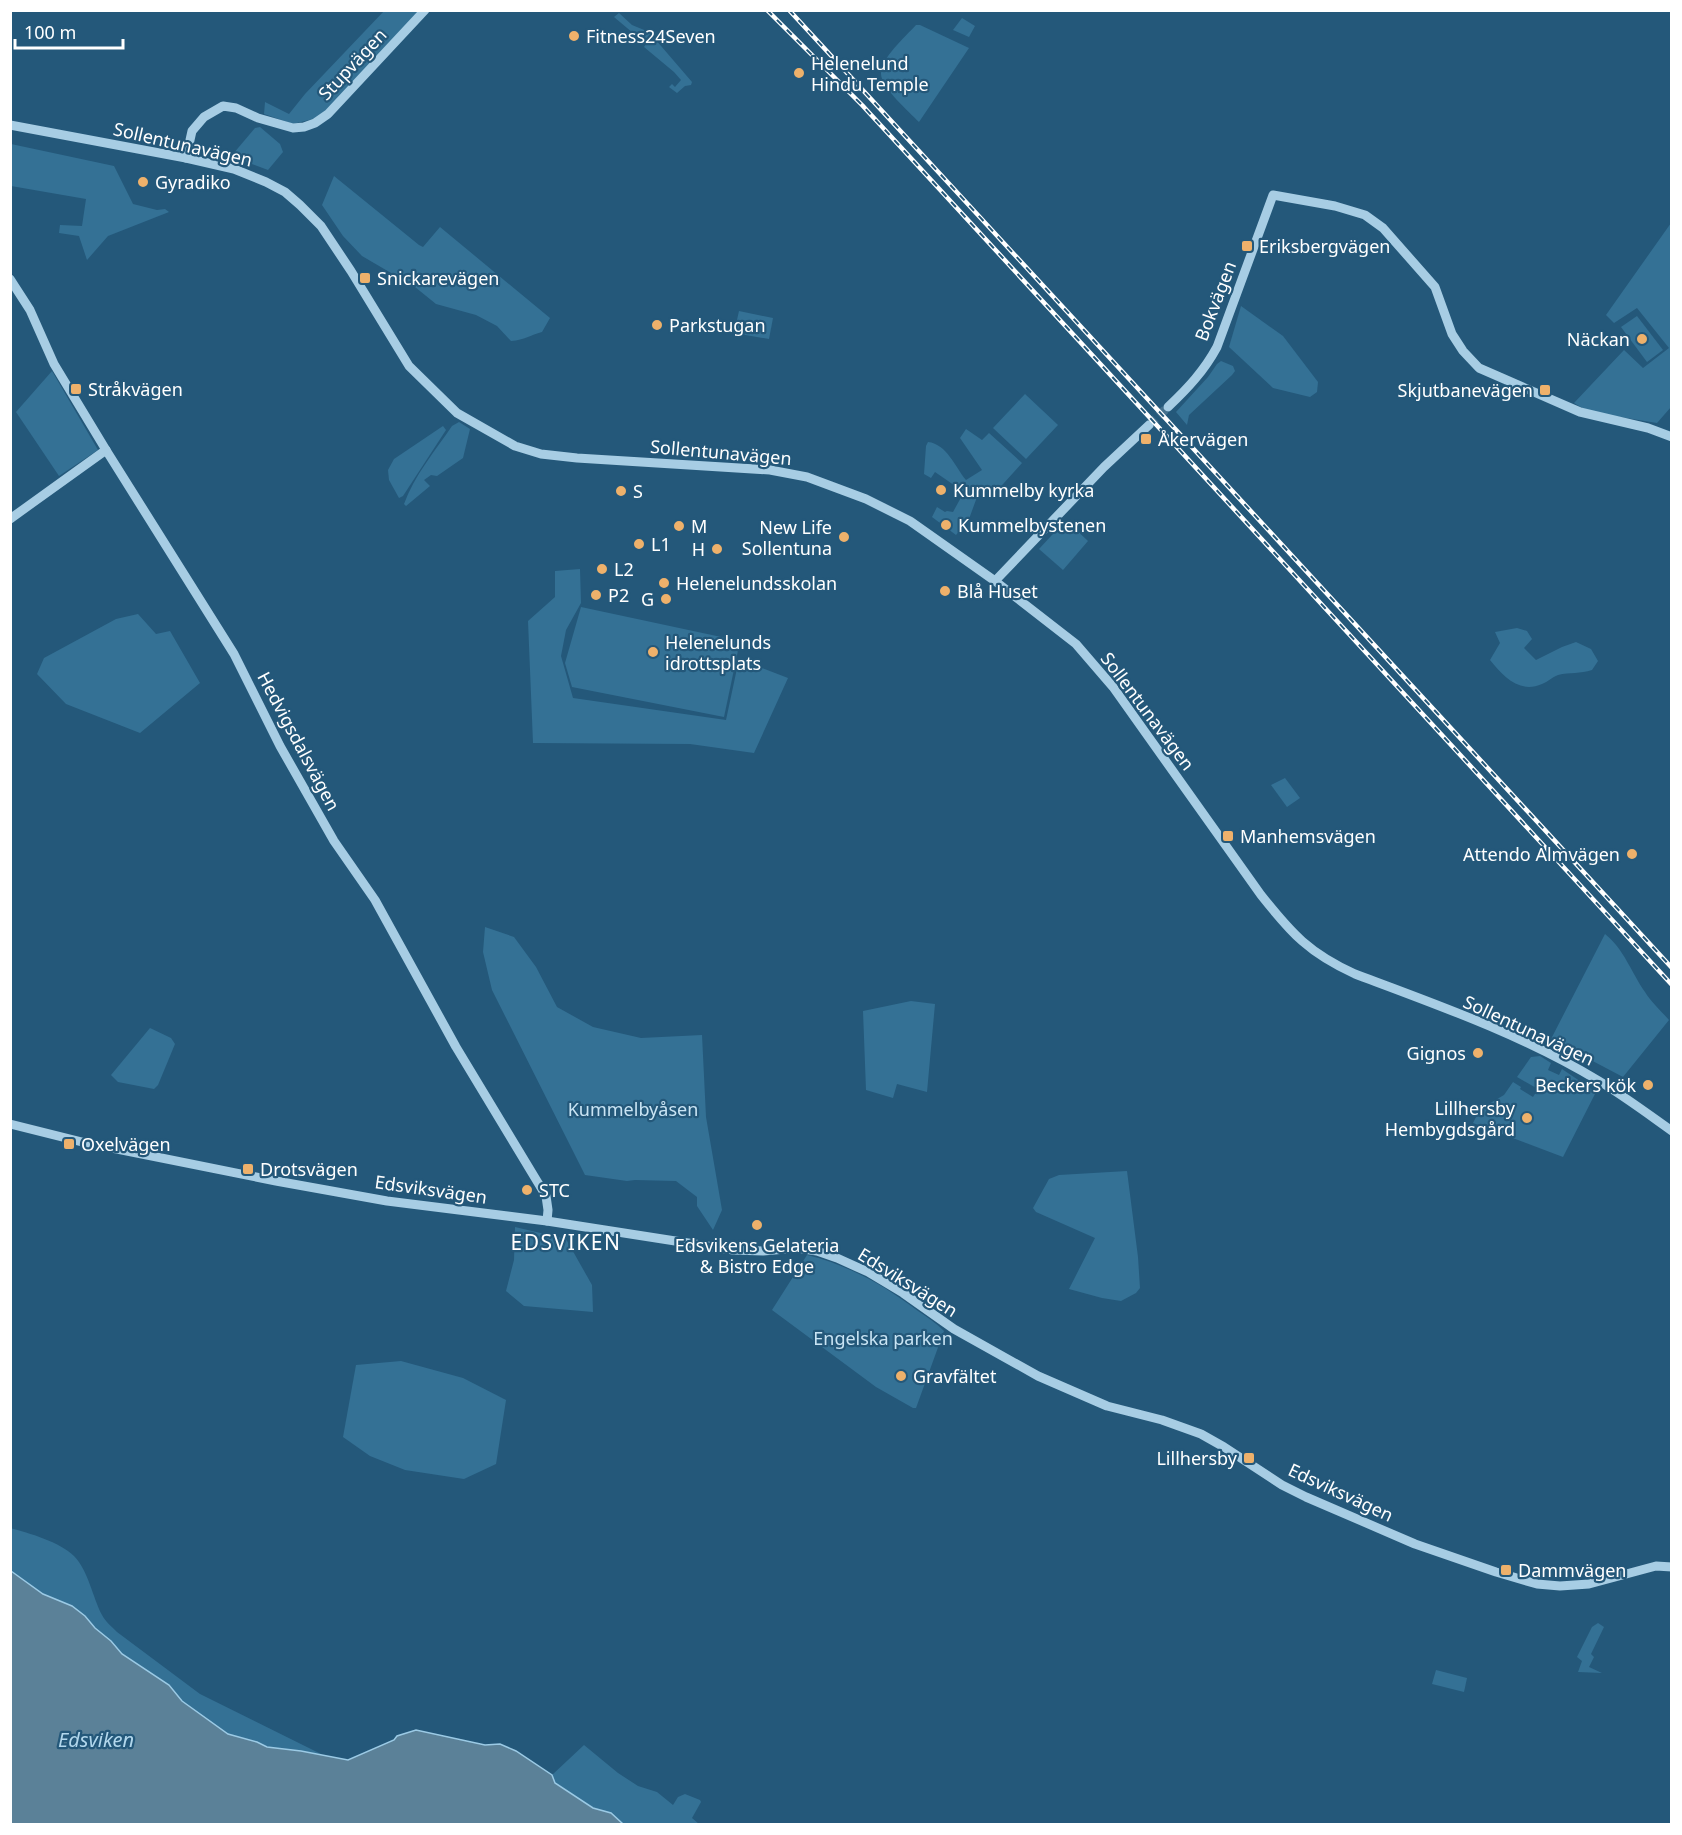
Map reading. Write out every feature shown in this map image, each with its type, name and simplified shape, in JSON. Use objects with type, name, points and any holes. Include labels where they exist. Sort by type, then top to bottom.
[{"type":"street","name":"Stupvägen","points":[[186,158],[192,131],[204,117],[223,106],[236,108],[258,118],[293,128],[315,123],[328,114],[425,10]]},
{"type":"street","name":"Sollentunavägen","points":[[10,125],[186,158],[234,170],[285,192],[321,226],[409,366],[457,414],[515,446],[541,454],[577,458],[770,470],[807,477],[866,499],[910,521],[995,581],[1069,639],[1099,670],[1261,895],[1283,924],[1300,941],[1340,967],[1534,1046],[1598,1080],[1671,1131]]},
{"type":"street","name":"Bokvägen","points":[[1168,407],[1196,380],[1217,347],[1273,195],[1335,206],[1365,215],[1383,228],[1435,287],[1452,334],[1463,351],[1479,368],[1580,412],[1648,428],[1671,436]]},
{"type":"street","name":"Hedvigsdalsvägen","points":[[10,279],[30,310],[54,364],[234,654],[280,746],[334,841],[375,900],[456,1047],[546,1196],[547,1221]]},
{"type":"street","points":[[995,581],[1104,467],[1149,425]]},
{"type":"street","points":[[10,519],[106,450]]},
{"type":"street","name":"Edsviksvägen","points":[[10,1124],[82,1142],[387,1201],[547,1221],[733,1250],[762,1251],[797,1248],[817,1251],[868,1272],[903,1293],[954,1329],[1038,1376],[1107,1406],[1162,1420],[1201,1434],[1282,1485],[1415,1544],[1537,1584],[1560,1586],[1589,1584],[1656,1566],[1671,1567]]},
{"type":"green space","points":[[384,11],[421,11],[326,114],[293,124],[264,114],[265,102],[289,114]]},
{"type":"green space","points":[[619,13],[632,25],[649,32],[692,82],[691,85],[685,86],[677,93],[669,87],[672,84],[675,87],[681,80],[644,47],[646,44],[614,17]]},
{"type":"green space","points":[[962,18],[975,26],[969,37],[953,30]]},
{"type":"green space","points":[[916,25],[969,48],[919,122],[890,92],[881,74],[889,55]]},
{"type":"green space","points":[[260,127],[280,144],[283,152],[268,170],[233,157],[233,154],[255,128]]},
{"type":"green space","points":[[11,144],[114,166],[133,204],[157,210],[165,209],[169,212],[108,236],[87,260],[79,236],[59,233],[60,225],[82,226],[86,199],[11,186]]},
{"type":"green space","points":[[334,176],[423,247],[440,227],[550,318],[542,332],[511,341],[497,326],[476,315],[436,304],[415,287],[362,256],[343,236],[322,205]]},
{"type":"green space","name":"Näckan","points":[[1671,223],[1671,407],[1657,423],[1589,412],[1574,403],[1624,350],[1643,368],[1669,348],[1637,308],[1614,323],[1606,315]]},
{"type":"green space","points":[[1241,306],[1283,336],[1318,382],[1317,392],[1310,397],[1273,388],[1229,347]]},
{"type":"green space","points":[[739,311],[773,318],[769,339],[734,333]]},
{"type":"green space","name":"Näckan","points":[[1637,316],[1663,350],[1647,362],[1621,327]]},
{"type":"green space","points":[[1221,361],[1233,366],[1235,371],[1189,415],[1187,425],[1176,412]]},
{"type":"green space","points":[[52,371],[98,450],[59,476],[16,412]]},
{"type":"green space","points":[[1025,394],[1058,425],[1026,459],[993,428]]},
{"type":"green space","points":[[459,422],[470,429],[463,458],[437,476],[431,475],[424,480],[430,486],[406,506],[404,504],[408,494],[419,474],[452,426]]},
{"type":"green space","points":[[443,426],[446,430],[403,496],[399,498],[389,480],[388,470],[394,459]]},
{"type":"green space","points":[[966,429],[982,440],[989,433],[1022,463],[994,494],[987,485],[975,493],[977,497],[969,519],[956,535],[932,517],[937,507],[945,512],[953,512],[964,492],[935,472],[931,478],[924,474],[926,446],[928,442],[945,451],[966,480],[982,470],[960,438]]},
{"type":"green space","points":[[1064,522],[1071,525],[1088,541],[1063,570],[1039,549]]},
{"type":"green space","points":[[580,569],[581,603],[566,630],[561,656],[573,698],[726,720],[739,659],[788,678],[754,753],[690,744],[533,743],[528,621],[555,597],[555,571]]},
{"type":"green space","name":"Helenelunds idrottsplats","points":[[581,607],[740,641],[724,717],[572,687],[565,663]]},
{"type":"green space","points":[[138,614],[156,634],[170,631],[200,683],[140,733],[66,704],[37,674],[44,658],[116,619]]},
{"type":"green space","points":[[1517,628],[1527,631],[1532,639],[1524,648],[1536,660],[1576,642],[1591,649],[1598,661],[1592,670],[1558,675],[1534,686],[1519,685],[1500,672],[1490,660],[1500,643],[1495,632]]},
{"type":"green space","points":[[1285,778],[1300,798],[1287,807],[1271,785]]},
{"type":"green space","name":"Kummelbyåsen","points":[[485,927],[514,937],[536,967],[557,1007],[593,1027],[641,1038],[702,1035],[706,1117],[722,1210],[713,1230],[697,1206],[697,1197],[676,1181],[627,1181],[585,1175],[492,990],[483,952]]},
{"type":"green space","points":[[1605,934],[1622,954],[1647,996],[1669,1020],[1623,1077],[1551,1039]]},
{"type":"green space","points":[[911,1001],[935,1004],[927,1092],[897,1084],[893,1098],[866,1090],[863,1011]]},
{"type":"green space","points":[[150,1028],[171,1038],[175,1044],[158,1085],[154,1089],[118,1082],[111,1075]]},
{"type":"green space","points":[[1540,1056],[1551,1063],[1548,1070],[1559,1075],[1562,1069],[1596,1092],[1563,1157],[1473,1123],[1478,1113],[1504,1095],[1513,1082],[1533,1097],[1538,1089],[1517,1077],[1531,1057]]},
{"type":"green space","points":[[1127,1171],[1140,1288],[1136,1293],[1121,1301],[1069,1289],[1095,1238],[1036,1212],[1033,1208],[1049,1179],[1059,1175]]},
{"type":"green space","points":[[515,1227],[566,1239],[592,1285],[593,1312],[524,1306],[506,1291],[514,1260]]},
{"type":"green space","name":"Engelska parken","points":[[807,1255],[837,1264],[879,1284],[944,1331],[916,1408],[876,1387],[772,1310]]},
{"type":"green space","points":[[401,1361],[463,1378],[506,1400],[496,1464],[464,1479],[405,1470],[370,1456],[343,1437],[356,1365]]},
{"type":"green space","points":[[10,1528],[53,1542],[74,1556],[83,1569],[107,1622],[200,1694],[321,1754],[267,1747],[228,1734],[182,1701],[169,1685],[122,1654],[72,1606],[43,1594],[11,1571]]},
{"type":"green space","points":[[1598,1623],[1604,1627],[1591,1654],[1594,1657],[1589,1667],[1602,1673],[1578,1672],[1582,1661],[1577,1657],[1592,1627]]},
{"type":"green space","points":[[1436,1670],[1467,1678],[1464,1692],[1432,1684]]},
{"type":"green space","points":[[584,1745],[618,1773],[638,1786],[657,1792],[673,1805],[678,1797],[685,1794],[700,1800],[692,1818],[699,1824],[623,1824],[611,1813],[593,1808],[555,1783],[552,1775]]},
{"type":"water","name":"Edsviken","points":[[11,1571],[43,1594],[72,1606],[122,1654],[169,1685],[182,1701],[228,1734],[267,1747],[348,1760],[394,1740],[397,1736],[416,1730],[485,1745],[500,1744],[516,1751],[552,1775],[555,1783],[593,1808],[611,1813],[623,1824],[11,1824]]},
{"type":"tunnel","points":[[1149,425],[1168,407]]},
{"type":"railway","points":[[767,10],[862,105],[1672,985]]},
{"type":"railway","points":[[789,10],[1672,968]]},
{"type":"place","name":"Fitness24Seven","points":[[574,36]]},
{"type":"place","name":"Helenelund Hindu Temple","points":[[799,73]]},
{"type":"place","name":"Gyradiko","points":[[143,182]]},
{"type":"place","name":"Eriksbergvägen","points":[[1247,246]]},
{"type":"place","name":"Snickarevägen","points":[[365,278]]},
{"type":"place","name":"Parkstugan","points":[[657,325]]},
{"type":"place","name":"Näckan","points":[[1642,339]]},
{"type":"place","name":"Stråkvägen","points":[[76,389]]},
{"type":"place","name":"Skjutbanevägen","points":[[1545,390]]},
{"type":"place","name":"Åkervägen","points":[[1146,439]]},
{"type":"place","name":"Kummelby kyrka","points":[[941,490]]},
{"type":"place","name":"S","points":[[621,491]]},
{"type":"place","name":"Kummelbystenen","points":[[946,525]]},
{"type":"place","name":"M","points":[[679,526]]},
{"type":"place","name":"New Life Sollentuna","points":[[844,537]]},
{"type":"place","name":"L1","points":[[639,544]]},
{"type":"place","name":"H","points":[[717,549]]},
{"type":"place","name":"L2","points":[[602,569]]},
{"type":"place","name":"Helenelundsskolan","points":[[664,583]]},
{"type":"place","name":"Blå Huset","points":[[945,591]]},
{"type":"place","name":"P2","points":[[596,595]]},
{"type":"place","name":"G","points":[[666,599]]},
{"type":"place","name":"Helenelunds idrottsplats","points":[[653,652]]},
{"type":"place","name":"Manhemsvägen","points":[[1228,836]]},
{"type":"place","name":"Attendo Almvägen","points":[[1632,854]]},
{"type":"place","name":"Gignos","points":[[1478,1053]]},
{"type":"place","name":"Beckers kök","points":[[1648,1085]]},
{"type":"place","name":"Lillhersby Hembygdsgård","points":[[1527,1118]]},
{"type":"place","name":"Oxelvägen","points":[[69,1144]]},
{"type":"place","name":"Drotsvägen","points":[[248,1169]]},
{"type":"place","name":"STC","points":[[527,1190]]},
{"type":"place","name":"Edsvikens Gelateria & Bistro Edge","points":[[757,1225]]},
{"type":"place","name":"Gravfältet","points":[[901,1376]]},
{"type":"place","name":"Lillhersby","points":[[1249,1458]]},
{"type":"place","name":"Dammvägen","points":[[1506,1570]]},
{"type":"district","name":"EDSVIKEN","points":[[566,1242]]}]
